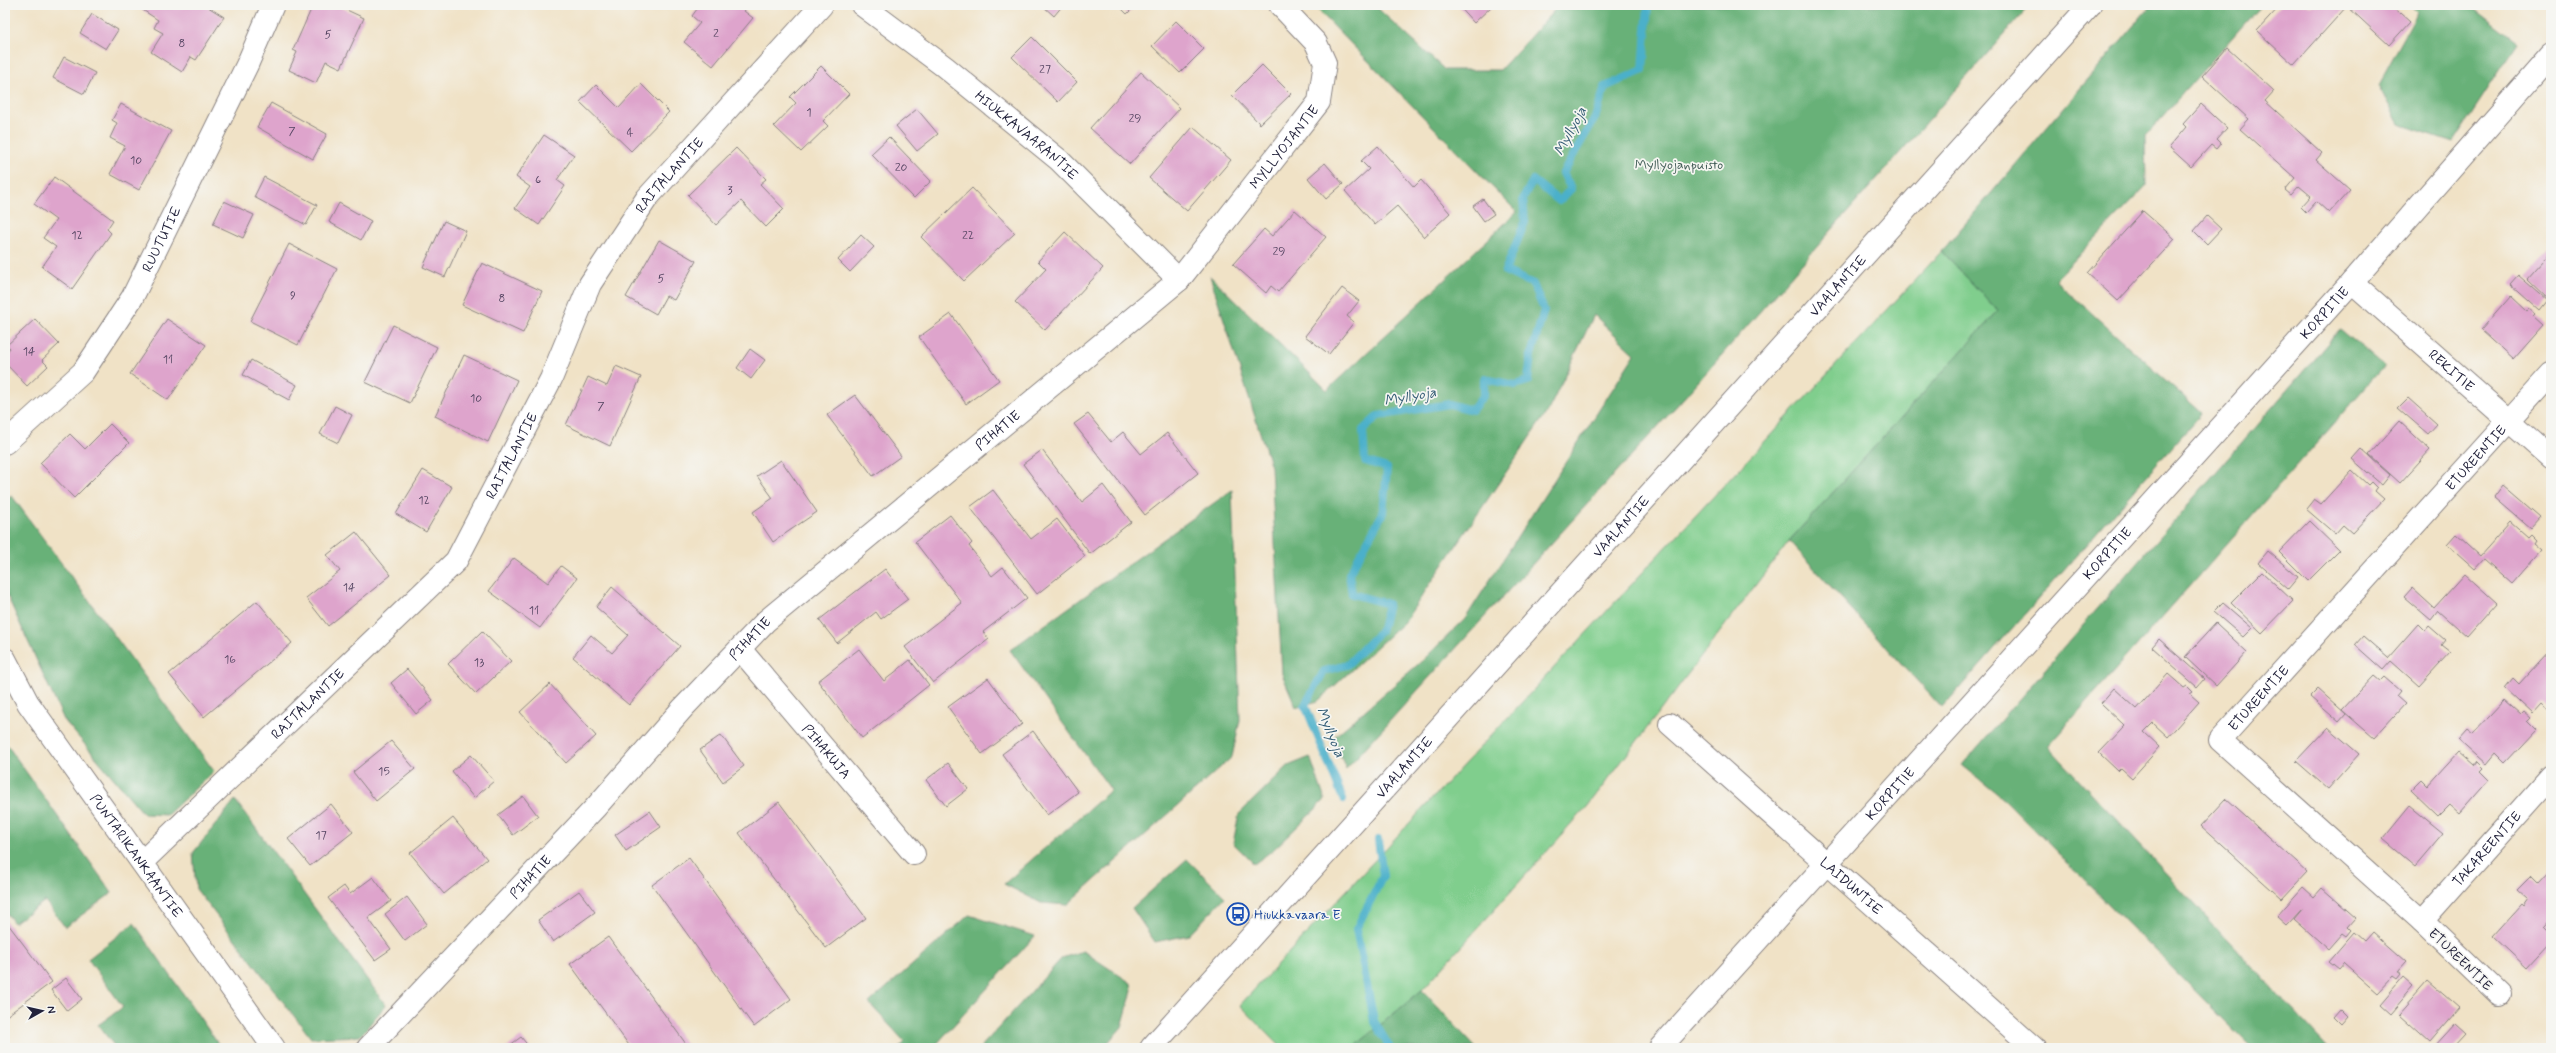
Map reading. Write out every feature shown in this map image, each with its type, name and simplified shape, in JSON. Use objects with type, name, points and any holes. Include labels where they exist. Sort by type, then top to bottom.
[{"type":"street","name":"RUUTUTIE","points":[[5,443],[83,372],[132,298],[247,65],[274,5]]},
{"type":"street","name":"RAITALANTIE","points":[[142,862],[456,561],[551,379],[590,284],[648,198],[822,5]]},
{"type":"street","name":"HIUKKAVAARANTIE","points":[[862,5],[945,67],[1060,160],[1179,280]]},
{"type":"street","name":"MYLLYOJANTIE","points":[[1179,280],[1319,102],[1324,63],[1316,43],[1280,5]]},
{"type":"street","name":"VAALANTIE","points":[[1151,1048],[2090,5]]},
{"type":"street","name":"KORPITIE","points":[[1660,1048],[2352,282],[2551,54]]},
{"type":"street","name":"PIHATIE","points":[[368,1048],[595,808],[683,708],[766,621],[1179,280]]},
{"type":"street","name":"REKITIE","points":[[2352,282],[2551,458]]},
{"type":"street","name":"ETUREENTIE","points":[[2499,995],[2422,921],[2220,740],[2551,374]]},
{"type":"street","name":"PIHAKUJA","points":[[740,649],[914,854]]},
{"type":"street","name":"PUNTARIKANKAANTIE","points":[[5,659],[28,703],[274,1048]]},
{"type":"street","name":"LAIDUNTIE","points":[[1670,724],[1828,863],[2034,1048]]},
{"type":"street","name":"TAKAREENTIE","points":[[2422,921],[2551,776]]},
{"type":"green space","name":"Myllyojanpuisto","points":[[1313,5],[1374,5],[1445,70],[1500,70],[1559,5],[2030,5],[1682,400],[1346,769],[1333,738],[1423,660],[1465,619],[1635,354],[1594,315],[1549,409],[1405,621],[1318,701],[1296,707],[1282,674],[1271,467],[1210,276],[1327,390],[1517,212]]},
{"type":"green space","points":[[2151,5],[2261,5],[2145,136],[2146,186],[2055,280],[2202,413],[1942,708],[1789,541],[1998,311],[1942,251]]},
{"type":"green space","points":[[2411,5],[2469,5],[2518,43],[2453,142],[2399,124],[2378,85],[2418,12]]},
{"type":"green space","points":[[1942,251],[1998,311],[1789,541],[1587,807],[1422,990],[1353,1048],[1282,1048],[1240,1005]]},
{"type":"green space","points":[[2340,329],[2384,366],[2048,746],[2328,1048],[2252,1048],[2005,800],[1962,765]]},
{"type":"green space","points":[[1232,490],[1240,720],[1232,757],[1067,905],[1041,903],[1004,884],[1111,790],[1010,650]]},
{"type":"green space","points":[[12,496],[214,771],[167,815],[144,814],[64,720],[5,591],[5,500]]},
{"type":"green space","points":[[5,742],[112,893],[65,927],[45,901],[14,923],[5,911]]},
{"type":"green space","points":[[1310,757],[1325,800],[1273,850],[1254,864],[1233,843],[1239,814],[1288,766]]},
{"type":"green space","points":[[235,800],[386,1005],[360,1036],[311,1038],[196,889],[193,853]]},
{"type":"green space","points":[[1187,859],[1225,897],[1189,935],[1155,942],[1132,908]]},
{"type":"green space","points":[[969,915],[1035,936],[933,1048],[899,1048],[905,1042],[869,1003]]},
{"type":"green space","points":[[134,923],[221,1048],[116,1048],[98,1025],[123,1007],[88,959]]},
{"type":"green space","points":[[1083,951],[1131,983],[1132,991],[1122,1027],[1103,1048],[980,1048],[1062,958]]},
{"type":"green space","points":[[1422,990],[1476,1048],[1353,1048]]},
{"type":"building","points":[[135,5],[205,5],[224,17],[196,60],[191,57],[182,72],[151,52],[163,33],[154,28],[158,20]]},
{"type":"building","points":[[313,5],[336,5],[364,18],[341,68],[326,61],[316,83],[289,70],[297,52],[293,50]]},
{"type":"building","points":[[700,5],[749,5],[744,11],[753,18],[713,66],[684,42],[700,23],[692,16]]},
{"type":"building","points":[[1042,5],[1063,5],[1054,16]]},
{"type":"building","points":[[1118,5],[1136,5],[1127,14]]},
{"type":"building","points":[[1458,5],[1493,5],[1474,23]]},
{"type":"building","points":[[2281,5],[2391,5],[2410,22],[2389,45],[2347,6],[2294,65],[2257,31]]},
{"type":"building","points":[[92,14],[118,30],[106,49],[80,33]]},
{"type":"building","points":[[1176,21],[1204,49],[1180,73],[1152,46]]},
{"type":"building","points":[[1032,37],[1077,82],[1058,102],[1012,57]]},
{"type":"building","points":[[2227,48],[2274,91],[2265,101],[2322,153],[2316,160],[2350,190],[2329,213],[2316,201],[2306,212],[2301,207],[2311,196],[2299,186],[2291,195],[2285,190],[2295,178],[2240,129],[2249,119],[2202,76]]},
{"type":"building","points":[[64,57],[95,73],[84,94],[53,78]]},
{"type":"building","points":[[1262,65],[1291,94],[1260,124],[1232,95]]},
{"type":"building","points":[[821,66],[849,94],[823,121],[828,126],[801,152],[774,126],[796,103],[790,97]]},
{"type":"building","points":[[1141,72],[1180,108],[1130,164],[1090,128]]},
{"type":"building","points":[[641,84],[669,112],[631,151],[580,102],[596,85],[619,108]]},
{"type":"building","points":[[271,103],[327,134],[313,159],[257,127]]},
{"type":"building","points":[[121,104],[171,131],[139,190],[110,174],[125,146],[110,138],[117,123],[112,120]]},
{"type":"building","points":[[2201,104],[2227,128],[2217,139],[2221,143],[2216,149],[2211,145],[2191,167],[2169,147],[2186,127],[2183,124]]},
{"type":"building","points":[[917,109],[938,134],[917,151],[896,126]]},
{"type":"building","points":[[1193,127],[1231,160],[1187,211],[1149,178]]},
{"type":"building","points":[[544,135],[574,155],[557,180],[565,186],[539,225],[515,208],[530,187],[516,177]]},
{"type":"building","points":[[889,137],[931,181],[914,198],[871,154]]},
{"type":"building","points":[[1378,146],[1414,187],[1421,180],[1450,213],[1424,237],[1397,206],[1375,225],[1345,191],[1369,169],[1361,161]]},
{"type":"building","points":[[736,148],[766,179],[760,184],[784,209],[766,227],[741,201],[716,225],[688,195]]},
{"type":"building","points":[[1325,163],[1343,184],[1326,199],[1308,178]]},
{"type":"building","points":[[54,177],[113,220],[107,229],[111,233],[72,289],[42,267],[56,247],[43,238],[56,220],[34,204]]},
{"type":"building","points":[[264,177],[317,205],[306,225],[254,197]]},
{"type":"building","points":[[972,188],[1015,233],[964,281],[921,237]]},
{"type":"building","points":[[1483,199],[1494,214],[1484,221],[1473,206]]},
{"type":"building","points":[[224,201],[254,215],[243,238],[213,224]]},
{"type":"building","points":[[339,203],[371,221],[361,240],[329,222]]},
{"type":"building","points":[[1295,210],[1326,237],[1278,292],[1271,286],[1266,293],[1233,264],[1264,229],[1272,236]]},
{"type":"building","points":[[2143,211],[2175,239],[2118,301],[2087,273]]},
{"type":"building","points":[[2207,216],[2221,229],[2207,244],[2194,231]]},
{"type":"building","points":[[444,221],[466,231],[445,277],[423,267]]},
{"type":"building","points":[[1065,232],[1103,268],[1045,330],[1015,302],[1046,269],[1038,261]]},
{"type":"building","points":[[861,235],[874,247],[850,272],[838,260]]},
{"type":"building","points":[[659,240],[696,261],[674,300],[666,296],[656,314],[626,297]]},
{"type":"building","points":[[289,244],[337,269],[298,345],[250,321]]},
{"type":"building","points":[[2551,252],[2551,302],[2527,279]]},
{"type":"building","points":[[482,263],[542,291],[523,333],[462,305]]},
{"type":"building","points":[[2518,275],[2547,300],[2539,310],[2510,284]]},
{"type":"building","points":[[1342,288],[1359,301],[1347,316],[1354,322],[1329,354],[1305,336]]},
{"type":"building","points":[[2511,296],[2527,311],[2529,309],[2535,314],[2533,316],[2543,325],[2513,359],[2481,330]]},
{"type":"building","points":[[951,314],[999,380],[966,404],[919,337]]},
{"type":"building","points":[[35,319],[59,344],[42,360],[48,366],[27,386],[5,363],[5,354],[10,348],[7,345]]},
{"type":"building","points":[[167,319],[206,345],[168,400],[130,374]]},
{"type":"building","points":[[393,325],[437,347],[410,403],[365,382]]},
{"type":"building","points":[[750,349],[765,360],[751,379],[737,368]]},
{"type":"building","points":[[464,355],[517,380],[488,442],[435,416]]},
{"type":"building","points":[[251,360],[297,385],[289,400],[243,375]]},
{"type":"building","points":[[616,366],[641,377],[610,446],[566,425],[588,377],[607,386]]},
{"type":"building","points":[[855,395],[901,456],[873,476],[827,415]]},
{"type":"building","points":[[2408,398],[2437,424],[2428,434],[2398,408]]},
{"type":"building","points":[[335,406],[352,415],[338,443],[320,434]]},
{"type":"building","points":[[1088,414],[1111,442],[1123,432],[1141,454],[1167,433],[1198,473],[1145,515],[1074,424]]},
{"type":"building","points":[[2399,421],[2430,450],[2400,483],[2369,455]]},
{"type":"building","points":[[110,424],[129,443],[74,498],[40,463],[70,434],[85,449]]},
{"type":"building","points":[[2361,449],[2390,475],[2382,485],[2352,459]]},
{"type":"building","points":[[1042,450],[1082,502],[1103,485],[1131,522],[1090,554],[1023,464]]},
{"type":"building","points":[[781,460],[817,512],[773,542],[753,512],[773,498],[757,476]]},
{"type":"building","points":[[423,470],[452,487],[426,532],[396,514]]},
{"type":"building","points":[[2352,470],[2368,485],[2371,482],[2377,488],[2375,491],[2384,499],[2352,533],[2343,525],[2335,534],[2306,509],[2314,499],[2321,504]]},
{"type":"building","points":[[2503,485],[2540,517],[2530,528],[2494,497]]},
{"type":"building","points":[[993,490],[1031,539],[1057,519],[1085,556],[1037,594],[970,507]]},
{"type":"building","points":[[950,515],[972,543],[969,546],[992,576],[1003,567],[1027,598],[983,632],[989,639],[933,683],[905,647],[962,603],[915,542]]},
{"type":"building","points":[[2309,521],[2339,550],[2308,581],[2279,552]]},
{"type":"building","points":[[2510,522],[2527,537],[2530,534],[2536,540],[2534,543],[2542,550],[2512,584],[2484,559],[2475,569],[2447,544],[2456,534],[2480,556]]},
{"type":"building","points":[[356,532],[391,575],[328,626],[306,598],[340,571],[327,555]]},
{"type":"building","points":[[2268,551],[2298,577],[2288,589],[2258,563]]},
{"type":"building","points":[[514,558],[548,583],[561,566],[577,578],[540,628],[489,591]]},
{"type":"building","points":[[885,569],[908,599],[881,619],[876,612],[837,643],[819,620]]},
{"type":"building","points":[[2262,572],[2293,601],[2262,633],[2231,603]]},
{"type":"building","points":[[2465,574],[2497,603],[2467,637],[2438,611],[2431,620],[2404,597],[2412,588],[2434,608]]},
{"type":"building","points":[[612,587],[680,646],[629,705],[573,657],[591,635],[612,653],[628,635],[596,607]]},
{"type":"building","points":[[257,601],[292,643],[204,717],[169,674]]},
{"type":"building","points":[[2223,603],[2252,628],[2243,637],[2214,612]]},
{"type":"building","points":[[2216,623],[2247,652],[2216,686],[2185,657]]},
{"type":"building","points":[[2418,624],[2425,631],[2429,626],[2445,640],[2441,645],[2450,652],[2419,686],[2391,661],[2383,670],[2355,645],[2363,636],[2388,658]]},
{"type":"building","points":[[482,631],[511,661],[476,694],[448,664]]},
{"type":"building","points":[[2159,639],[2204,679],[2197,687],[2152,647]]},
{"type":"building","points":[[859,649],[884,681],[910,660],[929,685],[862,738],[818,681]]},
{"type":"building","points":[[2550,650],[2551,712],[2541,703],[2532,713],[2505,688],[2513,678],[2519,684]]},
{"type":"building","points":[[407,669],[433,700],[416,714],[391,683]]},
{"type":"building","points":[[2168,674],[2184,688],[2187,686],[2193,692],[2190,694],[2199,702],[2168,737],[2153,723],[2144,732],[2160,747],[2132,778],[2121,768],[2118,771],[2099,753],[2125,726],[2101,703],[2114,688],[2137,709]]},
{"type":"building","points":[[2374,676],[2380,681],[2384,677],[2400,691],[2396,696],[2405,704],[2374,738],[2342,710]]},
{"type":"building","points":[[988,678],[1022,724],[982,754],[948,707]]},
{"type":"building","points":[[550,684],[596,736],[566,763],[520,712]]},
{"type":"building","points":[[2318,689],[2346,714],[2339,722],[2310,697]]},
{"type":"building","points":[[2504,701],[2520,715],[2523,712],[2530,718],[2527,721],[2536,730],[2505,763],[2495,753],[2486,764],[2458,739],[2467,729],[2473,734]]},
{"type":"building","points":[[2328,727],[2359,754],[2328,789],[2296,761]]},
{"type":"building","points":[[1033,731],[1078,792],[1047,815],[1002,754]]},
{"type":"building","points":[[721,735],[744,766],[723,782],[700,750]]},
{"type":"building","points":[[391,741],[415,769],[376,801],[353,772]]},
{"type":"building","points":[[2458,752],[2474,766],[2477,762],[2483,768],[2480,771],[2489,780],[2459,814],[2449,805],[2438,816],[2411,790],[2421,780],[2427,786]]},
{"type":"building","points":[[471,755],[494,781],[474,798],[452,771]]},
{"type":"building","points":[[948,763],[968,789],[946,806],[926,780]]},
{"type":"building","points":[[523,796],[538,816],[513,835],[498,815]]},
{"type":"building","points":[[2226,799],[2307,872],[2282,899],[2201,826]]},
{"type":"building","points":[[779,802],[866,918],[826,948],[739,833]]},
{"type":"building","points":[[331,804],[353,832],[310,866],[288,839]]},
{"type":"building","points":[[2410,806],[2443,833],[2415,866],[2383,839]]},
{"type":"building","points":[[650,811],[661,827],[626,851],[615,835]]},
{"type":"building","points":[[453,818],[487,859],[444,894],[410,853]]},
{"type":"building","points":[[689,858],[791,999],[754,1027],[652,885]]},
{"type":"building","points":[[2551,871],[2551,919],[2545,926],[2551,932],[2551,942],[2527,968],[2493,936],[2521,905],[2523,907],[2528,900],[2517,890],[2530,877],[2538,885]]},
{"type":"building","points":[[373,877],[391,901],[368,918],[391,949],[375,960],[328,898],[344,886],[350,894]]},
{"type":"building","points":[[2303,887],[2314,897],[2322,888],[2356,918],[2348,927],[2351,930],[2346,936],[2342,933],[2328,949],[2294,919],[2303,908],[2287,925],[2277,916]]},
{"type":"building","points":[[579,891],[595,912],[553,942],[538,920]]},
{"type":"building","points":[[407,897],[427,924],[405,941],[385,914]]},
{"type":"building","points":[[5,920],[52,982],[5,1017]]},
{"type":"building","points":[[2354,932],[2364,941],[2372,932],[2406,962],[2397,972],[2401,975],[2397,980],[2393,977],[2378,993],[2344,963],[2338,970],[2328,962]]},
{"type":"building","points":[[608,937],[689,1048],[631,1048],[570,964]]},
{"type":"building","points":[[2404,977],[2414,986],[2390,1014],[2380,1005]]},
{"type":"building","points":[[66,978],[82,999],[67,1011],[51,990]]},
{"type":"building","points":[[2428,981],[2459,1008],[2430,1042],[2399,1014]]},
{"type":"building","points":[[2340,1010],[2347,1017],[2340,1025],[2333,1018]]},
{"type":"building","points":[[2455,1024],[2466,1034],[2453,1048],[2433,1048]]},
{"type":"building","points":[[521,1037],[530,1048],[506,1048]]},
{"type":"waterway","name":"Myllyoja","points":[[1343,799],[1305,705],[1324,671],[1347,665],[1382,629],[1388,604],[1352,594],[1349,574],[1383,513],[1387,468],[1365,461],[1363,430],[1378,416],[1449,404],[1472,410],[1484,395],[1484,379],[1515,385],[1528,381],[1531,355],[1544,310],[1533,284],[1505,271],[1525,222],[1523,199],[1533,180],[1559,201],[1571,189],[1563,173],[1595,118],[1605,87],[1643,70],[1648,5]]},
{"type":"waterway","name":"Myllyoja","points":[[1378,840],[1383,876],[1356,929],[1374,1021],[1390,1048]]},
{"type":"place","name":"Hiukkavaara E","points":[[1238,914]]}]
